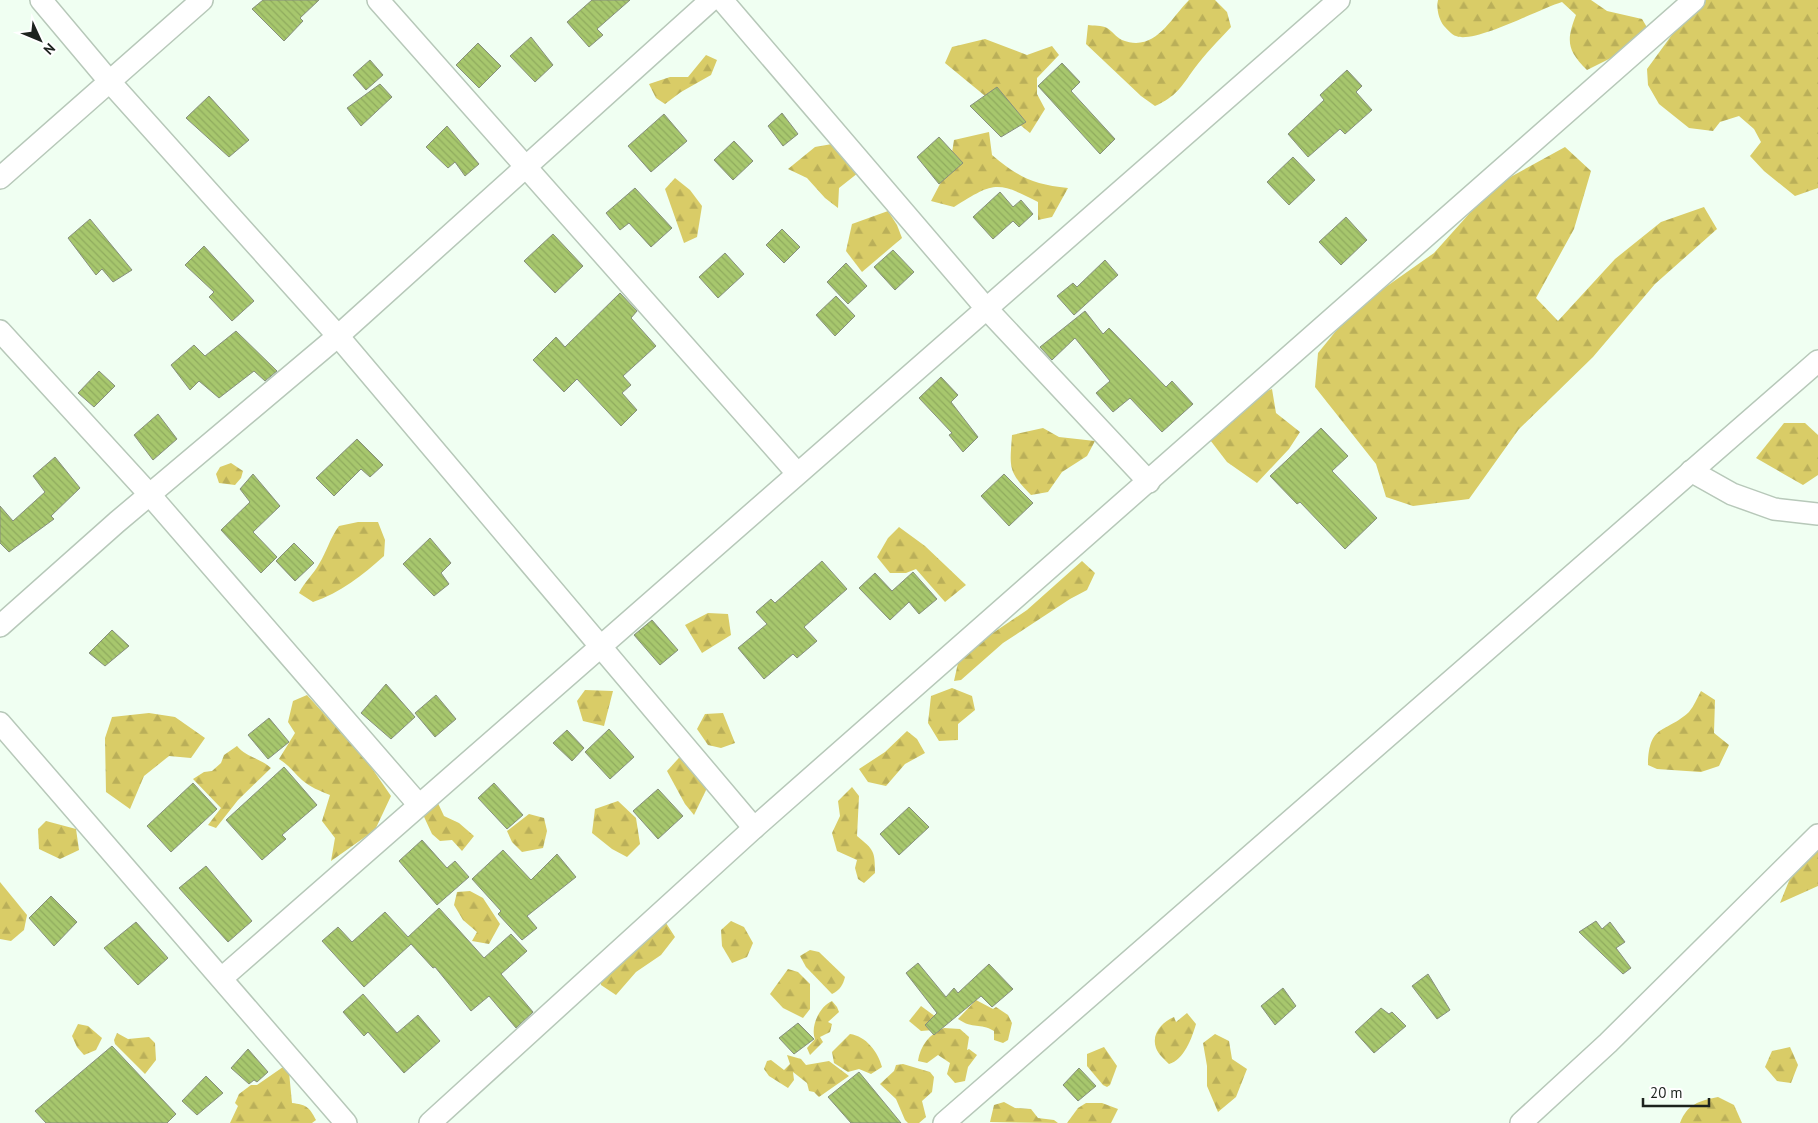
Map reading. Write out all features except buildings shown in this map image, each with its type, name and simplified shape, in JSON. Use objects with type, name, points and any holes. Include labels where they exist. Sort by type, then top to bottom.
[{"type":"street","points":[[41,0],[110,82],[338,336],[754,828]]},
{"type":"street","points":[[0,178],[202,0]]},
{"type":"street","points":[[378,0],[528,167],[797,473]]},
{"type":"street","points":[[0,626],[150,495],[338,336],[528,167],[711,0]]},
{"type":"street","points":[[722,0],[985,307],[1149,482]]},
{"type":"street","points":[[222,978],[985,307],[1339,0]]},
{"type":"street","points":[[430,1123],[754,828],[1694,0]]},
{"type":"street","points":[[0,331],[150,495],[419,804]]},
{"type":"street","points":[[944,1123],[1818,361]]},
{"type":"street","points":[[1691,471],[1732,494],[1774,509],[1818,514]]},
{"type":"street","points":[[0,723],[346,1123]]},
{"type":"street","points":[[1521,1123],[1608,1043],[1818,835]]},
{"type":"green space","points":[[1189,0],[1215,0],[1227,12],[1231,27],[1178,90],[1169,99],[1155,106],[1141,96],[1086,44],[1088,25],[1105,27],[1122,40],[1134,43],[1144,42],[1161,32]]},
{"type":"green space","points":[[1438,0],[1591,0],[1607,11],[1642,19],[1651,34],[1650,53],[1634,64],[1617,55],[1587,70],[1575,57],[1570,45],[1571,32],[1576,15],[1562,2],[1491,31],[1465,37],[1454,35],[1444,26],[1438,14]]},
{"type":"green space","points":[[1677,0],[1818,0],[1818,188],[1795,196],[1764,171],[1750,156],[1761,142],[1754,129],[1739,116],[1720,122],[1713,131],[1689,128],[1659,104],[1648,85],[1647,69],[1682,21]]},
{"type":"green space","points":[[985,39],[1027,55],[1052,46],[1059,55],[1037,78],[1037,94],[1045,109],[1030,133],[945,63],[952,47]]},
{"type":"green space","points":[[706,55],[717,60],[711,75],[681,92],[665,104],[656,98],[649,84],[670,77],[688,77]]},
{"type":"green space","points":[[989,132],[992,155],[1010,169],[1027,179],[1045,185],[1068,188],[1052,217],[1038,220],[1038,202],[1013,190],[1003,188],[987,189],[954,207],[931,201],[950,165],[954,140]]},
{"type":"green space","points":[[832,144],[858,173],[839,188],[838,208],[825,198],[807,178],[788,169],[815,147]]},
{"type":"green space","points":[[1565,147],[1591,171],[1574,229],[1536,298],[1558,321],[1615,259],[1661,222],[1704,207],[1717,229],[1655,284],[1593,357],[1519,429],[1469,499],[1413,506],[1386,497],[1376,464],[1315,387],[1318,353],[1353,310],[1434,253],[1494,186]]},
{"type":"green space","points":[[675,178],[690,190],[702,206],[697,237],[684,243],[665,189]]},
{"type":"green space","points":[[888,211],[897,225],[902,238],[862,272],[846,251],[852,224]]},
{"type":"green space","points":[[1272,389],[1276,413],[1300,432],[1289,449],[1257,483],[1227,462],[1207,436],[1235,404]]},
{"type":"green space","points":[[1784,423],[1805,423],[1818,435],[1818,475],[1803,485],[1756,458]]},
{"type":"green space","points":[[1043,428],[1059,437],[1095,441],[1087,456],[1062,472],[1048,492],[1031,495],[1018,480],[1012,468],[1012,435]]},
{"type":"green space","points":[[231,463],[243,471],[241,478],[235,485],[219,483],[216,474],[220,467]]},
{"type":"green space","points":[[358,522],[378,522],[385,540],[384,556],[351,583],[333,594],[313,602],[299,593],[319,564],[339,526]]},
{"type":"green space","points":[[899,527],[925,546],[966,585],[945,602],[916,569],[906,573],[890,573],[877,557],[888,538]]},
{"type":"green space","points":[[1082,561],[1095,573],[1087,590],[1003,643],[961,680],[954,681],[958,663],[984,639],[1027,610]]},
{"type":"green space","points":[[708,613],[728,614],[731,635],[702,653],[685,625]]},
{"type":"green space","points":[[952,688],[972,696],[975,710],[958,724],[958,740],[939,741],[928,723],[931,696]]},
{"type":"green space","points":[[585,690],[613,691],[604,726],[583,721],[577,701]]},
{"type":"green space","points":[[1701,691],[1715,700],[1714,733],[1729,745],[1719,766],[1701,772],[1657,769],[1648,765],[1651,742],[1655,736],[1689,712]]},
{"type":"green space","points":[[307,695],[367,761],[391,796],[375,830],[331,861],[335,838],[322,821],[330,795],[315,789],[305,782],[279,759],[295,733],[288,722],[293,701]]},
{"type":"green space","points":[[149,713],[175,717],[205,738],[191,758],[169,756],[144,776],[130,809],[106,792],[105,738],[112,717]]},
{"type":"green space","points":[[723,713],[735,743],[721,748],[708,745],[697,729],[705,714]]},
{"type":"green space","points":[[907,731],[917,739],[925,753],[905,764],[886,786],[868,782],[859,769],[885,752]]},
{"type":"green space","points":[[237,746],[245,753],[271,768],[238,800],[216,828],[208,825],[221,808],[193,779],[204,772],[212,771],[221,763],[224,755]]},
{"type":"green space","points":[[687,749],[708,786],[694,815],[685,804],[667,771]]},
{"type":"green space","points":[[852,787],[859,796],[857,836],[870,848],[875,860],[875,873],[864,883],[858,879],[855,868],[857,860],[837,851],[832,833],[840,816],[838,801]]},
{"type":"green space","points":[[436,799],[444,816],[459,823],[474,836],[462,851],[452,840],[440,841],[432,834],[419,806]]},
{"type":"green space","points":[[618,801],[636,818],[640,844],[627,857],[612,849],[592,833],[595,809]]},
{"type":"green space","points":[[529,814],[544,818],[547,831],[543,848],[522,852],[512,842],[507,831]]},
{"type":"green space","points":[[46,821],[76,829],[79,850],[60,859],[39,849],[38,829]]},
{"type":"green space","points":[[1818,843],[1818,886],[1780,903],[1793,871]]},
{"type":"green space","points":[[0,882],[27,915],[24,930],[11,941],[0,939]]},
{"type":"green space","points":[[470,891],[483,898],[500,924],[489,944],[472,941],[477,932],[463,920],[454,905],[457,892]]},
{"type":"green space","points":[[731,921],[744,927],[753,943],[747,957],[732,963],[722,946],[721,930]]},
{"type":"green space","points":[[666,923],[675,937],[661,955],[636,972],[616,995],[601,985],[600,973],[643,927]]},
{"type":"green space","points":[[810,950],[819,952],[845,977],[841,987],[832,994],[806,967],[800,956]]},
{"type":"green space","points":[[788,969],[798,972],[810,984],[810,1009],[803,1018],[783,1008],[770,994]]},
{"type":"green space","points":[[976,1000],[993,1009],[996,1007],[1008,1015],[1012,1023],[1008,1040],[1003,1043],[994,1040],[994,1031],[989,1028],[968,1024],[958,1019]]},
{"type":"green space","points":[[832,1001],[839,1012],[828,1022],[832,1024],[830,1032],[820,1037],[823,1042],[810,1055],[807,1048],[815,1039],[814,1028],[817,1017],[824,1007]]},
{"type":"green space","points":[[921,1006],[936,1017],[933,1030],[921,1031],[909,1021]]},
{"type":"green space","points":[[1187,1013],[1196,1024],[1192,1036],[1187,1048],[1179,1058],[1169,1064],[1156,1048],[1156,1033],[1170,1019],[1174,1017],[1176,1022]]},
{"type":"green space","points":[[78,1024],[88,1026],[102,1038],[96,1050],[84,1055],[77,1047],[72,1036]]},
{"type":"green space","points":[[944,1028],[960,1029],[969,1037],[967,1050],[969,1049],[977,1055],[968,1067],[965,1081],[955,1083],[947,1074],[950,1063],[938,1055],[927,1063],[918,1061],[926,1041],[934,1033]]},
{"type":"green space","points":[[117,1033],[128,1039],[149,1037],[155,1043],[156,1060],[145,1074],[115,1044],[114,1040]]},
{"type":"green space","points":[[850,1034],[866,1041],[878,1056],[882,1067],[871,1074],[859,1069],[848,1072],[834,1063],[832,1052]]},
{"type":"green space","points":[[1215,1034],[1229,1041],[1232,1059],[1247,1069],[1236,1097],[1218,1112],[1207,1086],[1207,1066],[1203,1043]]},
{"type":"green space","points":[[1104,1047],[1117,1066],[1110,1085],[1107,1087],[1103,1085],[1087,1066],[1087,1054]]},
{"type":"green space","points":[[1790,1047],[1798,1065],[1791,1083],[1777,1081],[1765,1067],[1772,1051]]},
{"type":"green space","points":[[787,1055],[801,1059],[806,1065],[829,1061],[849,1076],[819,1097],[814,1092],[809,1091],[807,1083],[793,1072],[794,1080],[788,1088],[769,1076],[764,1069],[767,1061],[771,1060],[784,1070],[790,1064]]},
{"type":"green space","points":[[903,1064],[930,1072],[934,1077],[932,1092],[922,1101],[926,1117],[919,1123],[908,1123],[905,1120],[896,1099],[880,1084],[894,1071],[896,1065]]},
{"type":"green space","points":[[283,1067],[289,1072],[292,1103],[307,1107],[316,1120],[312,1123],[230,1123],[238,1106],[235,1103],[239,1094],[251,1085],[257,1085]]},
{"type":"green space","points":[[1718,1097],[1734,1105],[1742,1123],[1680,1123],[1686,1111],[1694,1104]]},
{"type":"green space","points":[[1004,1102],[1015,1108],[1031,1109],[1038,1118],[1054,1120],[1058,1123],[990,1122],[994,1105]]},
{"type":"green space","points":[[1086,1103],[1102,1103],[1118,1109],[1111,1123],[1067,1123],[1078,1108]]}]
